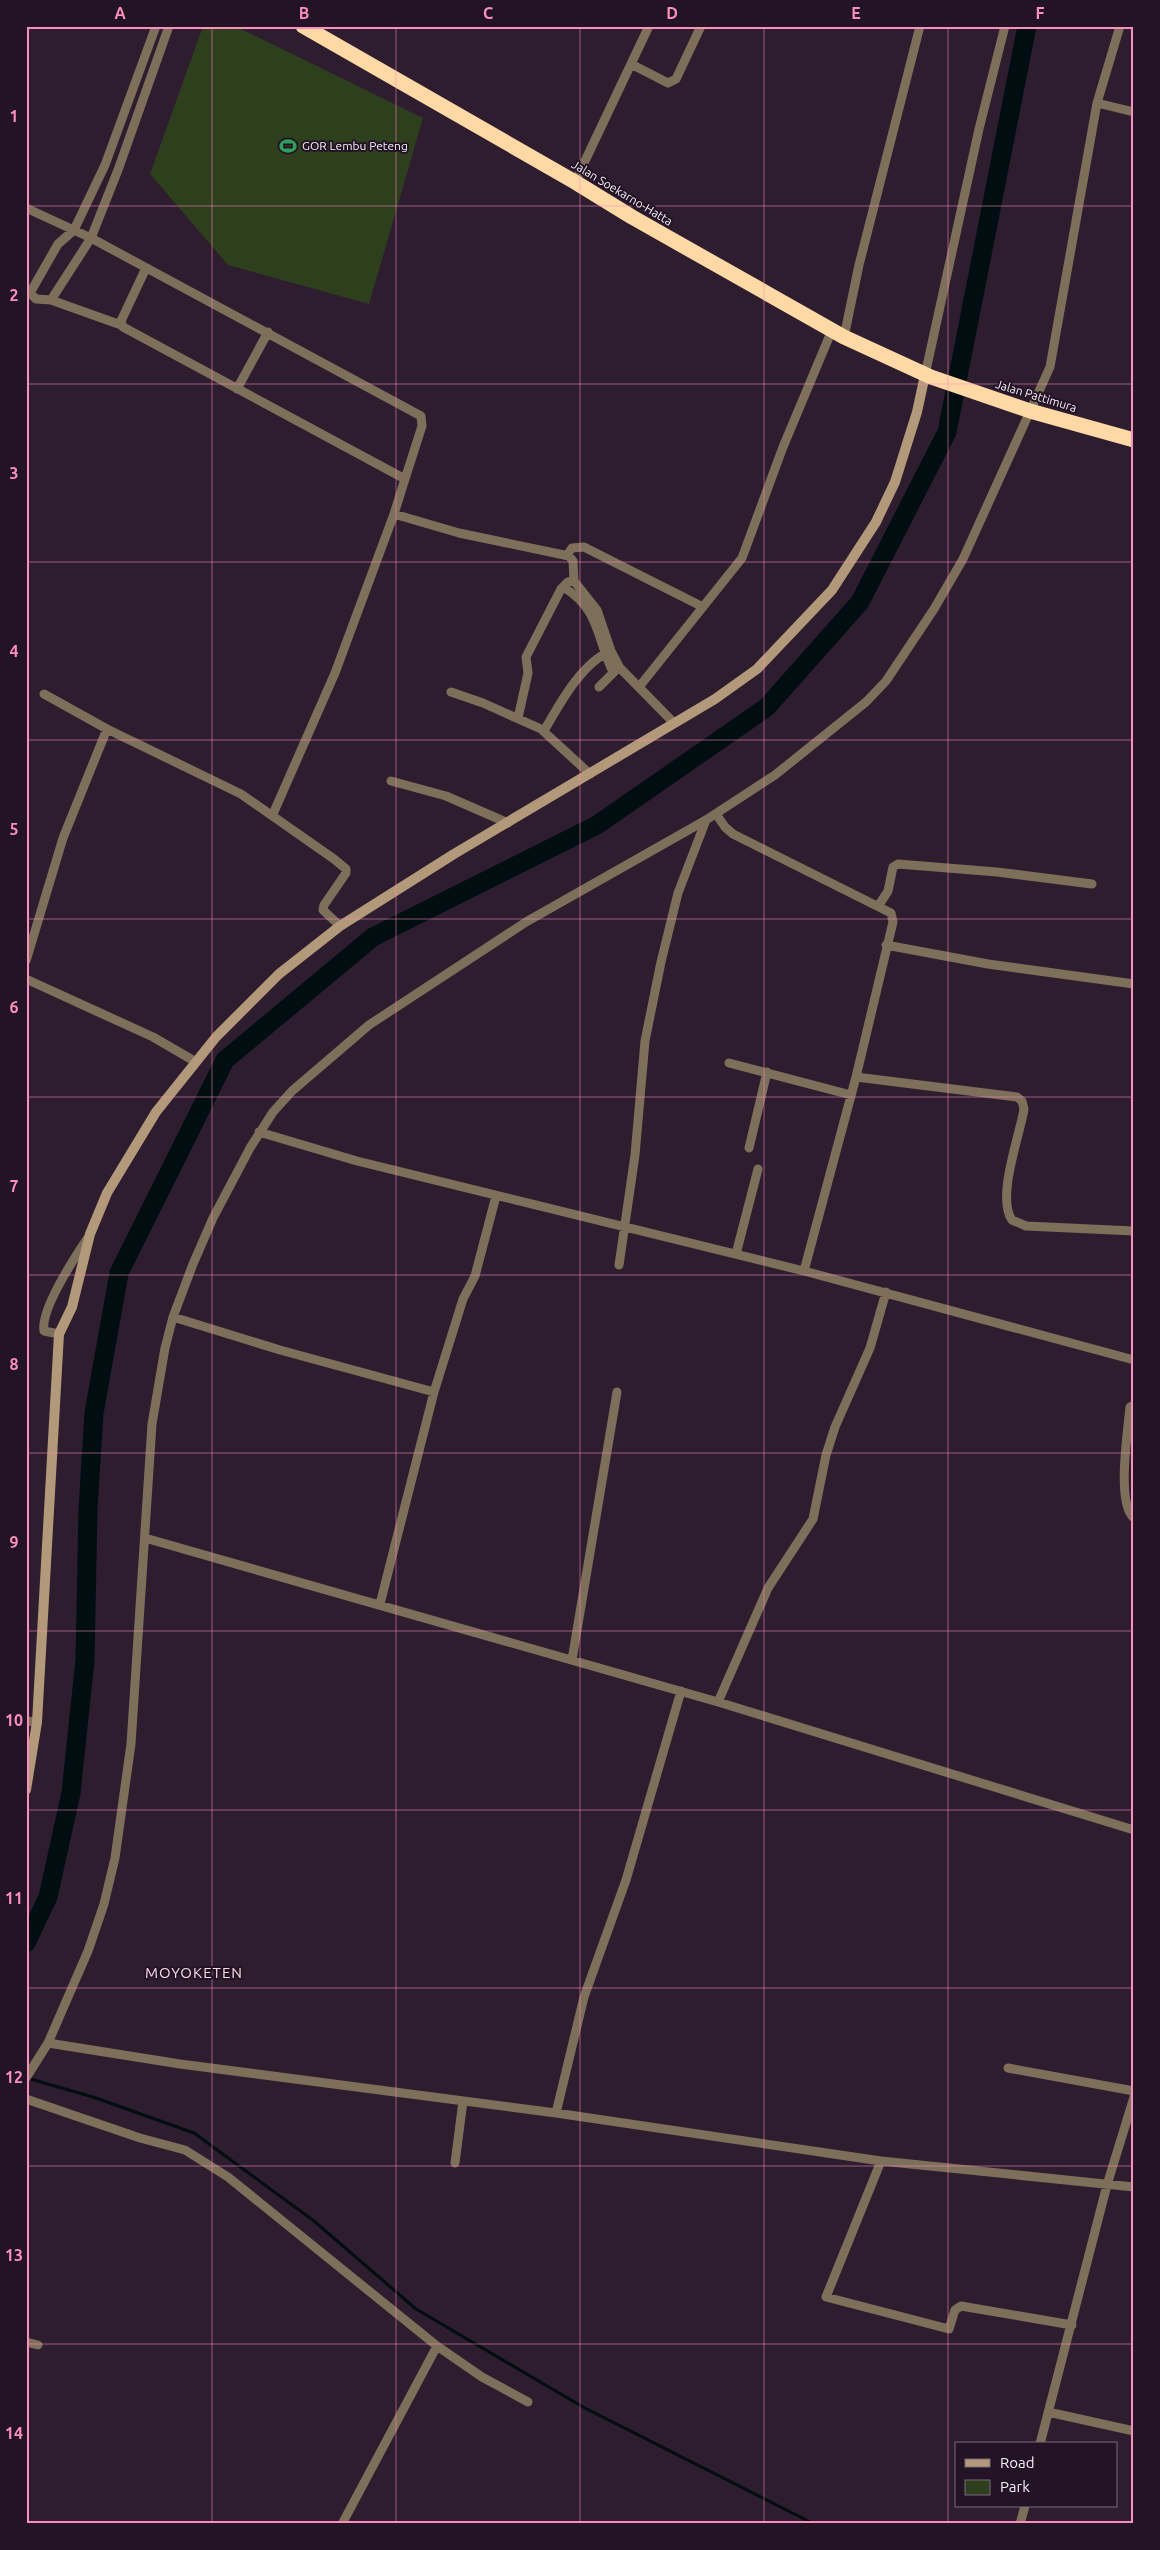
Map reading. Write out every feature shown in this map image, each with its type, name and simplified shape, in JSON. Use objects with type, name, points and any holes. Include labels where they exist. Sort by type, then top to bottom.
[{"type":"highway","name":"Jalan Soekarno-Hatta","points":[[303,26],[575,182],[649,227],[838,333],[928,376]]},
{"type":"highway","name":"Jalan Pattimura","points":[[928,376],[1030,411],[1134,440]]},
{"type":"street","points":[[156,26],[105,165],[74,230],[58,244],[30,283],[30,293],[33,298],[52,300],[121,325],[405,479]]},
{"type":"street","points":[[52,300],[91,238],[118,170],[169,26]]},
{"type":"street","points":[[575,182],[649,26]]},
{"type":"street","points":[[631,64],[668,83],[676,79],[701,26]]},
{"type":"street","points":[[640,687],[738,565],[745,553],[783,448],[838,333],[859,266],[920,26]]},
{"type":"street","points":[[26,1790],[38,1722],[59,1334],[72,1307],[90,1234],[101,1206],[138,1139],[196,1062],[262,990],[302,954],[340,926],[454,854],[715,699],[757,669],[812,613],[841,578],[876,522],[895,482],[928,376],[979,129],[1004,26]]},
{"type":"street","points":[[26,2078],[48,2043],[95,1934],[115,1858],[131,1744],[152,1424],[165,1348],[173,1318],[213,1218],[259,1132],[273,1112],[292,1091],[352,1038],[386,1012],[526,922],[716,814],[805,753],[866,702],[886,681],[934,609],[963,559],[1044,384],[1054,351],[1097,103],[1120,26]]},
{"type":"street","points":[[138,75],[150,79]]},
{"type":"street","points":[[1097,103],[1134,112]]},
{"type":"street","points":[[105,165],[118,170]]},
{"type":"street","points":[[26,208],[91,238],[421,416],[422,426],[394,514],[335,673],[273,814]]},
{"type":"street","points":[[121,325],[146,268]]},
{"type":"street","points":[[237,389],[268,332]]},
{"type":"street","points":[[394,514],[459,533],[567,555],[573,562],[574,581],[597,610],[608,652]]},
{"type":"street","points":[[567,555],[572,548],[584,546],[703,607]]},
{"type":"street","points":[[518,718],[528,673],[526,657],[563,587],[568,582],[574,581]]},
{"type":"street","points":[[563,587],[586,604],[617,670],[640,687],[674,722]]},
{"type":"street","points":[[544,731],[578,679],[608,652]]},
{"type":"street","points":[[599,687],[617,670]]},
{"type":"street","points":[[451,692],[518,718],[544,731],[590,774]]},
{"type":"street","points":[[44,694],[107,729],[241,794],[273,814],[346,869],[346,873],[322,908],[340,926]]},
{"type":"street","points":[[26,961],[64,838],[107,729]]},
{"type":"street","points":[[391,781],[446,796],[508,823]]},
{"type":"street","points":[[716,814],[725,827],[733,834],[879,905],[893,915],[856,1077],[804,1271]]},
{"type":"street","points":[[619,1265],[635,1155],[645,1040],[660,962],[678,893],[706,820]]},
{"type":"street","points":[[879,905],[888,891],[893,867],[898,864],[997,872],[1092,884]]},
{"type":"street","points":[[886,945],[988,964],[1134,984]]},
{"type":"street","points":[[26,979],[153,1038],[196,1062]]},
{"type":"street","points":[[729,1062],[851,1095]]},
{"type":"street","points":[[750,1148],[767,1072]]},
{"type":"street","points":[[856,1077],[1017,1097],[1022,1101],[1024,1109],[1009,1173],[1008,1206],[1012,1220],[1026,1226],[1134,1232]]},
{"type":"street","points":[[259,1132],[348,1159],[804,1271],[1134,1360]]},
{"type":"street","points":[[736,1254],[758,1169]]},
{"type":"street","points":[[380,1604],[434,1392],[463,1300],[475,1276],[496,1196]]},
{"type":"street","points":[[59,1334],[44,1331],[45,1319],[63,1274],[90,1234]]},
{"type":"street","points":[[718,1702],[768,1588],[813,1519],[826,1455],[835,1427],[870,1348],[886,1292]]},
{"type":"street","points":[[173,1318],[280,1350],[434,1392]]},
{"type":"street","points":[[572,1660],[617,1392]]},
{"type":"street","points":[[1134,1405],[1130,1407],[1124,1485],[1126,1508],[1134,1518]]},
{"type":"street","points":[[145,1538],[681,1691],[1134,1830]]},
{"type":"street","points":[[556,2113],[584,1997],[626,1880],[681,1691]]},
{"type":"street","points":[[26,1721],[38,1722]]},
{"type":"street","points":[[48,2043],[180,2064],[556,2113],[881,2161],[1134,2187]]},
{"type":"street","points":[[1008,2068],[1134,2091]]},
{"type":"street","points":[[1040,2442],[1107,2185],[1134,2097]]},
{"type":"street","points":[[26,2099],[140,2138],[177,2147],[198,2157],[228,2177],[437,2346],[482,2377],[528,2402]]},
{"type":"street","points":[[455,2163],[463,2101]]},
{"type":"street","points":[[881,2161],[826,2297],[949,2329],[955,2310],[961,2306],[1072,2325]]},
{"type":"street","points":[[26,2342],[38,2346]]},
{"type":"street","points":[[342,2524],[437,2346]]},
{"type":"street","points":[[1048,2412],[1134,2431]]},
{"type":"street","points":[[1020,2524],[1024,2508]]},
{"type":"green space","name":"GOR Lembu Peteng","points":[[203,26],[235,26],[423,118],[369,304],[228,265],[150,174]]},
{"type":"waterway","points":[[26,1943],[48,1897],[71,1793],[85,1660],[88,1509],[94,1413],[119,1273],[225,1060],[373,937],[597,825],[767,707],[860,602],[947,432],[1027,26]]},
{"type":"waterway","points":[[27,2078],[93,2097],[194,2133],[314,2221],[416,2309],[583,2407],[814,2524]]},
{"type":"place","name":"GOR Lembu Peteng","points":[[288,146]]},
{"type":"district","name":"MOYOKETEN","points":[[194,1973]]}]
